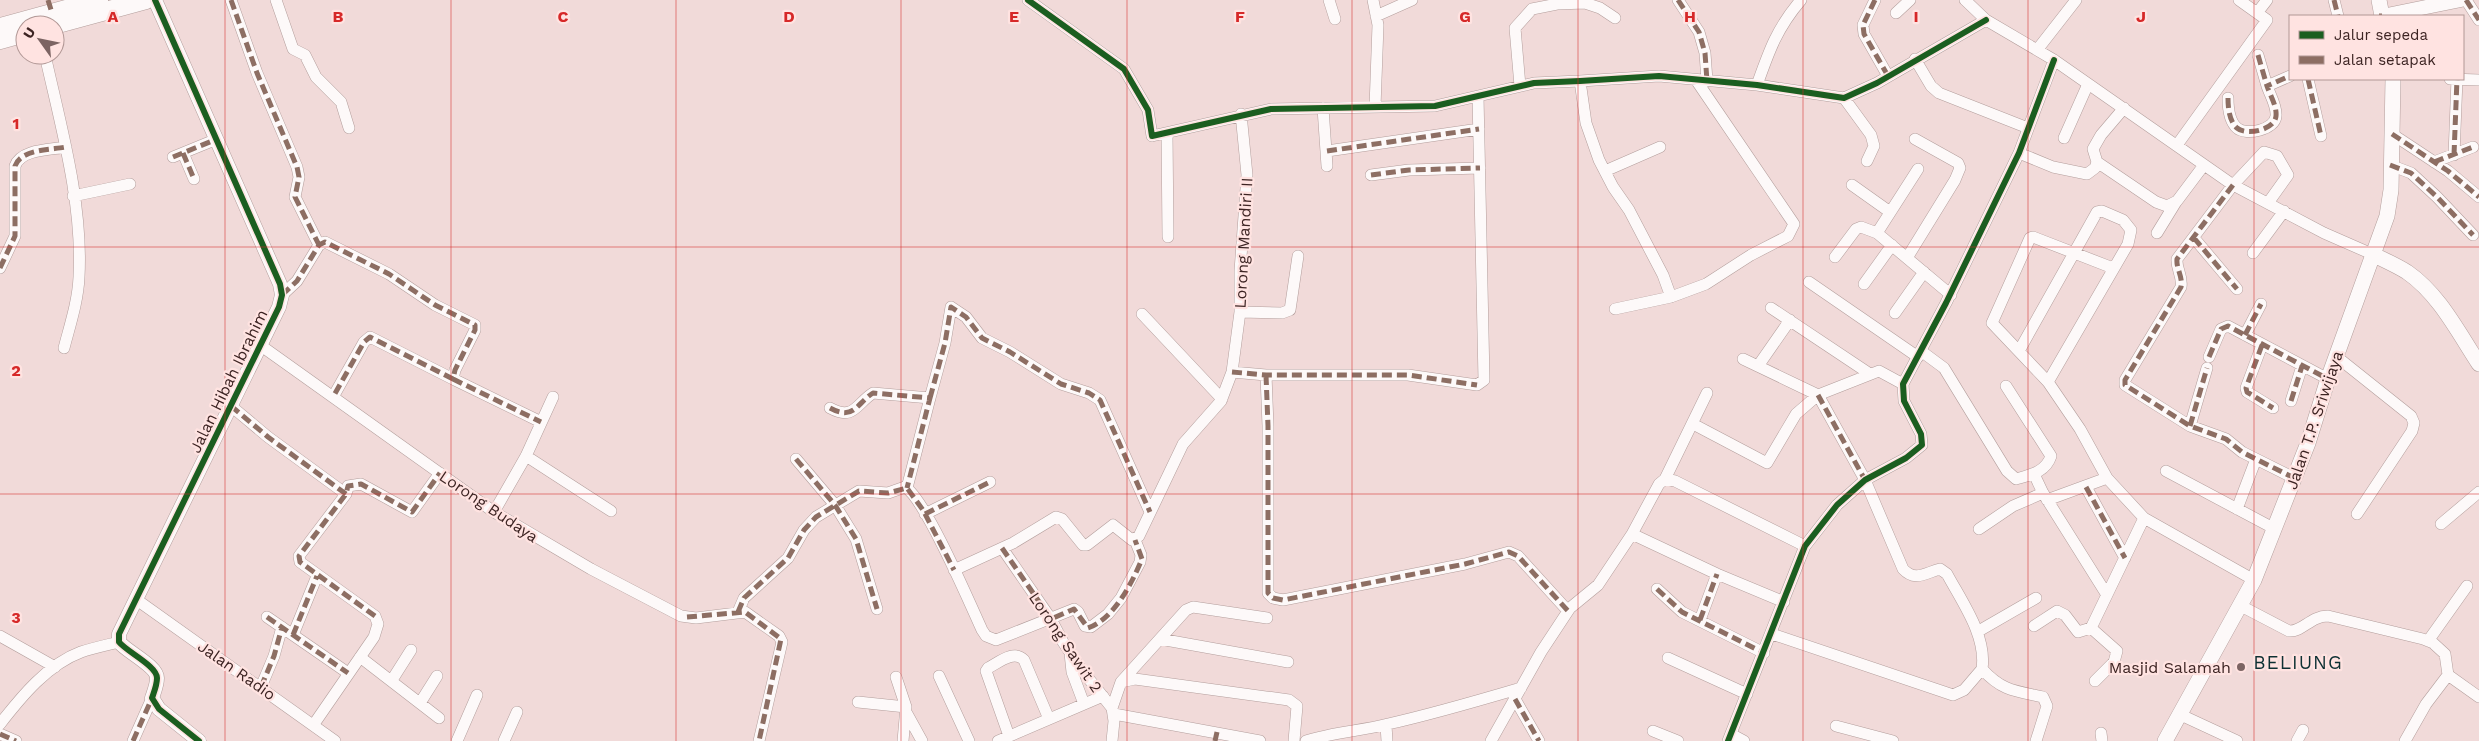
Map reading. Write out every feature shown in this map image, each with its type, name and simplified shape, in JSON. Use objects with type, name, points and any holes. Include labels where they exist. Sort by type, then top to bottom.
[{"type":"main road","points":[[55,15],[99,0]]},
{"type":"main road","points":[[58,15],[146,0]]},
{"type":"main road","points":[[2379,0],[2381,15]]},
{"type":"main road","points":[[0,27],[15,24]]},
{"type":"main road","points":[[0,40],[15,36]]},
{"type":"main road","name":"Jalan T.P. Sriwijaya","points":[[2165,741],[2254,580],[2308,443],[2328,379],[2387,216],[2390,190],[2393,80]]},
{"type":"main road","points":[[2372,254],[2407,273],[2426,288],[2442,307],[2479,364]]},
{"type":"street","name":"Jalan Hibah Ibrahim","points":[[119,642],[119,634],[280,307],[282,295],[280,284],[155,0]]},
{"type":"street","points":[[231,0],[257,73],[297,167],[299,177],[296,197],[319,245]]},
{"type":"street","points":[[276,0],[293,49],[305,55],[316,78],[341,102],[349,128]]},
{"type":"street","points":[[1028,0],[1101,54],[1119,64],[1148,110],[1152,136],[1241,114],[1271,109],[1435,106],[1534,83],[1659,76],[1757,85],[1844,98],[1888,76],[1986,20]]},
{"type":"street","points":[[1329,0],[1335,19]]},
{"type":"street","points":[[1372,0],[1378,25],[1374,107]]},
{"type":"street","points":[[1376,16],[1412,0]]},
{"type":"street","points":[[1615,309],[1671,297],[1706,284],[1751,254],[1788,236],[1794,224],[1702,80],[1705,53],[1699,32],[1678,0]]},
{"type":"street","points":[[1757,85],[1783,20],[1801,0]]},
{"type":"street","points":[[1875,0],[1863,25],[1864,34],[1888,76]]},
{"type":"street","points":[[1896,13],[1910,0]]},
{"type":"street","points":[[1965,0],[1986,20],[2054,60],[2233,185],[2324,233],[2372,254]]},
{"type":"street","points":[[2037,50],[2076,0]]},
{"type":"street","points":[[2177,145],[2267,20],[2239,0]]},
{"type":"street","points":[[2257,13],[2267,0]]},
{"type":"street","points":[[2334,0],[2338,15]]},
{"type":"street","points":[[2386,15],[2460,0],[2479,20]]},
{"type":"street","points":[[1520,86],[1515,28],[1532,9],[1557,4],[1586,3],[1600,8],[1615,18]]},
{"type":"street","points":[[2228,98],[2228,111],[2235,126],[2242,131],[2250,132],[2274,123],[2276,110],[2258,56]]},
{"type":"street","points":[[1915,59],[1931,86],[1939,93],[2028,128]]},
{"type":"street","points":[[1744,741],[1729,738],[1772,634],[1805,546],[1837,505],[1865,480],[1906,458],[1922,445],[1922,434],[1904,401],[1903,384],[1950,295],[2019,153],[2054,60]]},
{"type":"street","points":[[48,65],[66,147],[73,196],[79,278],[64,348]]},
{"type":"street","points":[[2267,86],[2289,76]]},
{"type":"street","points":[[2464,79],[2479,80]]},
{"type":"street","points":[[2308,80],[2321,136]]},
{"type":"street","points":[[2454,155],[2457,80]]},
{"type":"street","points":[[1580,81],[1586,122],[1604,171],[1629,210],[1663,275],[1671,297]]},
{"type":"street","points":[[2064,138],[2088,84]]},
{"type":"street","points":[[1232,372],[1266,375],[1408,375],[1478,385],[1482,383],[1484,380],[1478,96]]},
{"type":"street","points":[[1844,98],[1871,135],[1874,146],[1867,161]]},
{"type":"street","points":[[1323,108],[1327,166]]},
{"type":"street","points":[[2019,153],[2053,167],[2087,174],[2095,168],[2097,162],[2093,149],[2101,135],[2124,108]]},
{"type":"street","name":"Lorong Mandiri II","points":[[1222,399],[1232,372],[1240,312],[1240,271],[1247,175],[1241,114]]},
{"type":"street","points":[[1327,151],[1479,129]]},
{"type":"street","points":[[1168,133],[1168,237]]},
{"type":"street","points":[[2392,134],[2434,162],[2479,196]]},
{"type":"street","points":[[194,179],[178,155],[217,139]]},
{"type":"street","points":[[1908,258],[1955,180],[1960,168],[1958,163],[1915,139]]},
{"type":"street","points":[[0,268],[15,236],[15,166],[17,159],[25,155],[66,147]]},
{"type":"street","points":[[2434,162],[2473,147]]},
{"type":"street","points":[[1604,171],[1660,148]]},
{"type":"street","points":[[2268,203],[2288,175],[2277,156],[2269,152],[2260,153],[2233,185],[2177,259],[2177,265],[2182,277],[2176,297],[2125,380],[2124,385],[2190,426],[2226,439],[2256,459],[2294,478]]},
{"type":"street","points":[[2097,162],[2162,205],[2167,206],[2177,201]]},
{"type":"street","points":[[2157,233],[2177,201],[2204,165]]},
{"type":"street","points":[[2390,165],[2411,173],[2438,197],[2473,235]]},
{"type":"street","points":[[1371,175],[1409,170],[1480,168]]},
{"type":"street","points":[[1877,233],[1918,169]]},
{"type":"street","points":[[73,196],[130,184]]},
{"type":"street","points":[[1852,185],[1890,212]]},
{"type":"street","points":[[2019,351],[2097,212],[2102,211],[2123,220],[2131,230],[2128,244],[2048,382]]},
{"type":"street","points":[[2253,252],[2284,211]]},
{"type":"street","points":[[1835,257],[1856,229],[1860,227],[1877,233],[1950,295]]},
{"type":"street","points":[[2114,268],[2033,237],[2027,242],[1992,323],[2048,382],[2080,429],[2107,478],[2144,518],[2254,580]]},
{"type":"street","points":[[2194,238],[2237,288]]},
{"type":"street","points":[[282,295],[297,281],[319,245],[325,242],[337,247],[389,274],[435,305],[473,324],[475,330],[455,370],[453,379]]},
{"type":"street","points":[[1864,284],[1892,245]]},
{"type":"street","points":[[1240,312],[1282,313],[1290,310],[1298,256]]},
{"type":"street","points":[[1895,313],[1924,272]]},
{"type":"street","points":[[1809,282],[1919,354],[1944,368],[2007,471],[2016,479],[2034,474],[2048,464],[2051,456],[2006,386]]},
{"type":"street","points":[[2244,335],[2261,304]]},
{"type":"street","points":[[1142,314],[1222,399],[1186,439],[1150,512],[1135,540],[1142,559],[1124,594],[1108,614],[1088,628],[1074,609],[996,640],[986,636],[925,514],[907,488],[951,307],[966,317],[982,338],[1010,352],[1061,384],[1089,393],[1100,400],[1150,512]]},
{"type":"street","points":[[1771,308],[1870,374]]},
{"type":"street","points":[[1758,366],[1790,320]]},
{"type":"street","points":[[2190,426],[2208,363],[2224,326],[2228,326],[2328,379]]},
{"type":"street","points":[[333,397],[364,342],[370,337],[541,422]]},
{"type":"street","points":[[2262,344],[2246,392],[2273,408]]},
{"type":"street","name":"Lorong Budaya","points":[[260,345],[494,512],[591,569],[681,616],[696,618],[738,612]]},
{"type":"street","points":[[2337,357],[2411,416],[2414,423],[2412,431],[2357,514]]},
{"type":"street","points":[[1743,359],[1818,395],[1865,480],[1903,569],[1909,575],[1916,577],[1940,569],[1947,574],[1977,632],[1983,652],[1982,669],[1964,690],[1953,695],[1772,634]]},
{"type":"street","points":[[2291,402],[2302,366]]},
{"type":"street","points":[[1692,424],[1767,463],[1796,414],[1818,395],[1879,371],[1903,384]]},
{"type":"street","points":[[1266,375],[1268,426],[1268,593],[1273,598],[1283,600],[1464,564],[1509,552],[1518,556],[1568,611]]},
{"type":"street","points":[[830,408],[839,412],[853,411],[873,393],[930,398]]},
{"type":"street","points":[[1491,741],[1568,611],[1595,588],[1632,534],[1659,484],[1665,479],[1707,393]]},
{"type":"street","points":[[494,512],[526,456],[553,397]]},
{"type":"street","points":[[231,406],[268,437],[346,494]]},
{"type":"street","points":[[526,456],[611,511]]},
{"type":"street","points":[[796,459],[835,505],[860,548],[877,608]]},
{"type":"street","points":[[2237,508],[2256,459]]},
{"type":"street","points":[[2166,470],[2275,529]]},
{"type":"street","points":[[314,724],[377,631],[378,624],[375,616],[317,576],[300,562],[299,556],[346,494],[348,486],[361,484],[412,512],[440,473]]},
{"type":"street","points":[[2034,474],[2045,496],[2107,595]]},
{"type":"street","points":[[1979,528],[2013,506],[2045,496],[2086,487],[2107,478]]},
{"type":"street","points":[[1665,479],[1675,481],[1805,546]]},
{"type":"street","points":[[925,514],[990,482]]},
{"type":"street","points":[[2086,487],[2125,558]]},
{"type":"street","points":[[759,741],[781,639],[747,612],[738,612],[744,598],[790,555],[804,530],[816,518],[835,505],[859,491],[888,493],[907,488]]},
{"type":"street","points":[[2441,524],[2479,492]]},
{"type":"street","points":[[954,570],[1002,548],[1056,517],[1062,519],[1083,545],[1087,545],[1113,525],[1129,538],[1135,540]]},
{"type":"street","points":[[2034,626],[2057,611],[2065,615],[2071,626],[2078,632],[2092,628],[2144,518]]},
{"type":"street","points":[[1632,534],[1717,574],[1784,602]]},
{"type":"street","name":"Lorong Sawit 2","points":[[1002,548],[1051,619],[1070,652],[1113,711]]},
{"type":"street","points":[[1700,620],[1717,574]]},
{"type":"street","points":[[293,635],[317,576]]},
{"type":"street","points":[[2428,641],[2466,586]]},
{"type":"street","points":[[1657,589],[1682,612],[1764,653]]},
{"type":"street","points":[[1977,632],[2036,598]]},
{"type":"street","name":"Jalan Radio","points":[[137,600],[314,724],[335,741]]},
{"type":"street","points":[[2241,606],[2289,631],[2294,631],[2313,618],[2328,616],[2428,641],[2445,654],[2448,675],[2422,709],[2404,741]]},
{"type":"street","points":[[1112,741],[1113,711],[1121,682],[1186,610],[1193,607],[1267,618]]},
{"type":"street","points":[[267,617],[348,673]]},
{"type":"street","points":[[261,687],[274,656],[282,627]]},
{"type":"street","points":[[2092,628],[2117,651],[2114,662],[2095,681]]},
{"type":"street","points":[[0,636],[55,667]]},
{"type":"street","points":[[1160,639],[1288,662]]},
{"type":"street","points":[[0,724],[20,698],[55,667],[80,652],[119,642],[156,674],[157,680],[152,698],[133,741]]},
{"type":"street","points":[[392,680],[411,650]]},
{"type":"street","points":[[1070,652],[1072,672],[1084,704]]},
{"type":"street","points":[[1049,719],[1022,657],[1013,655],[988,668],[986,671],[1004,739],[1103,696]]},
{"type":"street","points":[[360,657],[439,718]]},
{"type":"street","points":[[1668,658],[1747,694]]},
{"type":"street","points":[[1982,669],[1995,683],[2008,690],[2043,697],[2046,700],[2047,706],[2036,741]]},
{"type":"street","points":[[2448,675],[2477,692]]},
{"type":"street","points":[[420,702],[437,676]]},
{"type":"street","points":[[939,676],[969,741]]},
{"type":"street","points":[[896,677],[906,709],[922,741]]},
{"type":"street","points":[[1121,682],[1135,680],[1289,700],[1297,706],[1298,713],[1294,741]]},
{"type":"street","points":[[1306,741],[1329,733],[1386,725],[1522,688]]},
{"type":"street","points":[[457,741],[477,695]]},
{"type":"street","points":[[152,698],[159,709],[199,741]]},
{"type":"street","points":[[1515,699],[1539,741]]},
{"type":"street","points":[[858,702],[906,709]]},
{"type":"street","points":[[903,741],[906,709]]},
{"type":"street","points":[[1113,711],[1216,736],[1260,741]]},
{"type":"street","points":[[504,741],[517,712]]},
{"type":"street","points":[[2181,714],[2230,740]]},
{"type":"street","points":[[1386,725],[1387,741]]},
{"type":"street","points":[[1836,726],[1893,741]]},
{"type":"street","points":[[2297,741],[2303,730]]},
{"type":"street","points":[[1652,731],[1678,741]]},
{"type":"street","points":[[0,734],[16,741]]},
{"type":"marked path","points":[[48,0],[52,13]]},
{"type":"marked path","points":[[231,0],[257,73],[297,167],[299,177],[295,197],[319,245]]},
{"type":"marked path","points":[[1678,0],[1699,32],[1705,53],[1707,81]]},
{"type":"marked path","points":[[1875,0],[1863,25],[1864,34],[1888,76]]},
{"type":"marked path","points":[[2334,0],[2338,15]]},
{"type":"marked path","points":[[2466,0],[2479,20]]},
{"type":"marked path","points":[[2258,55],[2267,86]]},
{"type":"marked path","points":[[2228,98],[2231,118],[2237,128],[2247,131],[2266,128],[2271,125],[2276,116],[2274,104],[2267,86],[2289,76]]},
{"type":"marked path","points":[[2308,80],[2321,136]]},
{"type":"marked path","points":[[2454,155],[2457,80]]},
{"type":"marked path","points":[[1327,151],[1479,129]]},
{"type":"marked path","points":[[2392,134],[2448,171],[2479,197]]},
{"type":"marked path","points":[[173,157],[217,139]]},
{"type":"marked path","points":[[0,268],[15,236],[15,166],[18,160],[30,153],[66,147]]},
{"type":"marked path","points":[[2434,162],[2473,147]]},
{"type":"marked path","points":[[183,153],[194,179]]},
{"type":"marked path","points":[[2390,165],[2411,173],[2473,235]]},
{"type":"marked path","points":[[1371,175],[1409,170],[1480,168]]},
{"type":"marked path","points":[[2233,185],[2177,259],[2181,287],[2125,380],[2125,385],[2190,426],[2226,439],[2242,452],[2294,478]]},
{"type":"marked path","points":[[2194,238],[2237,289]]},
{"type":"marked path","points":[[282,295],[297,281],[319,245],[325,242],[389,274],[435,305],[475,325],[475,330],[455,370],[453,379],[370,337],[364,342],[333,397]]},
{"type":"marked path","points":[[2245,335],[2261,304]]},
{"type":"marked path","points":[[930,398],[945,343],[951,307],[966,317],[982,338],[1010,352],[1061,384],[1089,393],[1100,400],[1150,512]]},
{"type":"marked path","points":[[2209,357],[2221,329],[2228,326],[2328,379]]},
{"type":"marked path","points":[[2262,345],[2246,388],[2247,392],[2273,408]]},
{"type":"marked path","points":[[2291,401],[2302,366]]},
{"type":"marked path","points":[[2190,426],[2207,368]]},
{"type":"marked path","points":[[1232,372],[1266,375],[1408,375],[1477,385]]},
{"type":"marked path","points":[[1266,375],[1268,426],[1268,593],[1273,598],[1283,600],[1465,564],[1509,552],[1518,556],[1568,611]]},
{"type":"marked path","points":[[453,379],[541,422]]},
{"type":"marked path","points":[[830,408],[838,412],[850,412],[873,393],[930,398],[907,488]]},
{"type":"marked path","points":[[1818,395],[1865,480]]},
{"type":"marked path","points":[[231,406],[268,437],[346,494]]},
{"type":"marked path","points":[[796,459],[835,505],[856,539],[877,609]]},
{"type":"marked path","points":[[375,616],[300,562],[299,556],[346,494],[348,486],[361,484],[412,512],[440,473]]},
{"type":"marked path","points":[[925,514],[990,482]]},
{"type":"marked path","points":[[2086,487],[2125,558]]},
{"type":"marked path","points":[[738,612],[744,598],[788,558],[804,530],[816,517],[859,491],[888,493],[907,488],[923,510],[954,570]]},
{"type":"marked path","points":[[1002,548],[1051,619],[1074,609],[1088,628],[1106,617],[1114,609],[1133,579],[1142,559],[1135,540]]},
{"type":"marked path","points":[[1700,620],[1717,574]]},
{"type":"marked path","points":[[293,635],[317,576]]},
{"type":"marked path","points":[[1657,589],[1682,612],[1764,653]]},
{"type":"marked path","points":[[687,617],[745,612],[781,639],[759,741]]},
{"type":"marked path","points":[[267,617],[348,673]]},
{"type":"marked path","points":[[261,687],[274,656],[282,627]]},
{"type":"marked path","points":[[133,741],[152,698]]},
{"type":"marked path","points":[[1515,699],[1539,741]]},
{"type":"marked path","points":[[1215,741],[1217,732]]},
{"type":"marked path","points":[[0,734],[16,741]]},
{"type":"cycle path","points":[[155,0],[280,284],[282,295],[279,307],[119,634],[119,642],[156,673],[157,678],[152,698],[159,709],[199,741]]},
{"type":"cycle path","points":[[1028,0],[1124,69],[1148,110],[1152,136],[1271,109],[1435,106],[1534,83],[1659,76],[1757,85],[1844,98],[1877,83],[1986,20]]},
{"type":"cycle path","points":[[1728,741],[1805,546],[1837,505],[1865,480],[1906,458],[1922,445],[1921,434],[1904,401],[1903,384],[1946,303],[2019,153],[2054,60]]},
{"type":"place","name":"Masjid Salamah","points":[[2241,667]]},
{"type":"district","name":"BELIUNG","points":[[2298,662]]}]
